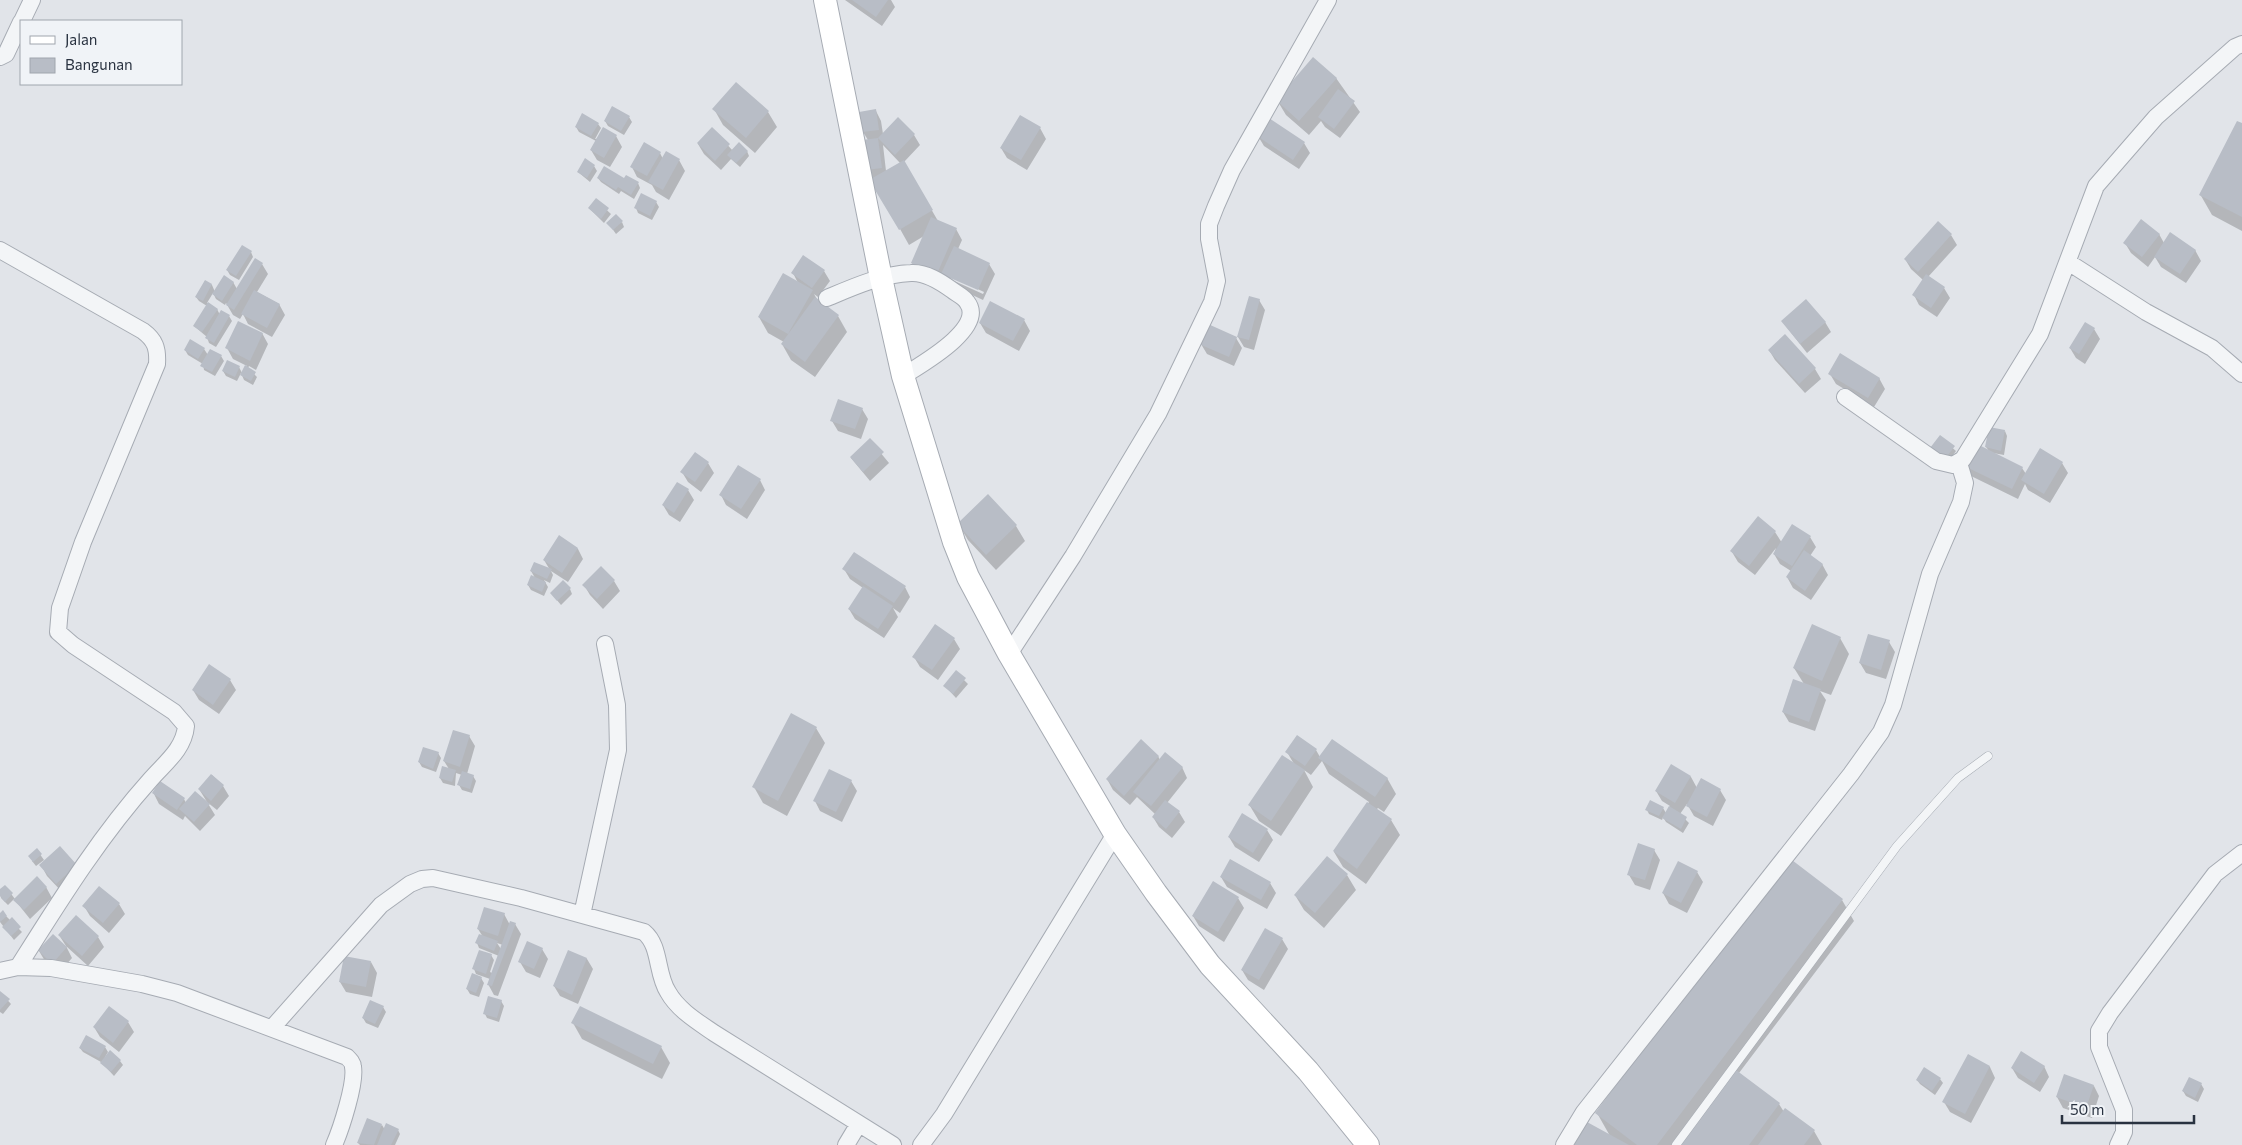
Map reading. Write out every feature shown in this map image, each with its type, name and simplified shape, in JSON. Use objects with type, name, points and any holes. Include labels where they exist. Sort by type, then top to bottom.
[{"type":"main road","points":[[825,0],[881,278],[903,376],[954,542],[968,577],[1009,654],[1115,834],[1156,893],[1210,965],[1308,1071],[1368,1145]]},
{"type":"street","points":[[22,20],[32,0]]},
{"type":"street","points":[[1009,654],[1074,556],[1162,406],[1212,302],[1217,281],[1209,239],[1209,224],[1216,206],[1232,170],[1328,0]]},
{"type":"street","points":[[0,57],[6,54],[20,24]]},
{"type":"street","points":[[1845,397],[1936,461],[1953,465],[1958,463],[1981,433],[2040,334],[2096,186],[2156,117],[2242,44]]},
{"type":"street","points":[[0,250],[143,331],[155,344],[158,353],[157,364],[83,542],[60,608],[58,632],[73,645],[174,712],[186,726],[182,745],[121,813],[81,868],[18,967]]},
{"type":"street","points":[[2068,262],[2146,312],[2212,348],[2242,374]]},
{"type":"street","points":[[827,298],[881,278],[912,273],[933,278],[967,302],[970,318],[950,346],[903,376]]},
{"type":"street","points":[[1564,1145],[1584,1112],[1851,774],[1881,732],[1893,705],[1930,574],[1961,502],[1966,483],[1958,463]]},
{"type":"street","points":[[582,915],[618,750],[616,705],[605,644]]},
{"type":"street","points":[[921,1145],[944,1114],[1115,834]]},
{"type":"street","points":[[2118,1145],[2124,1132],[2124,1110],[2100,1047],[2099,1031],[2110,1013],[2215,874],[2242,853]]},
{"type":"street","points":[[272,1028],[381,905],[410,884],[422,879],[433,878],[486,890],[644,932],[653,941],[659,970],[668,992],[686,1013],[714,1034],[893,1145]]},
{"type":"street","points":[[0,971],[18,967],[51,968],[142,984],[176,993],[347,1057],[352,1062],[354,1076],[341,1128],[334,1145]]},
{"type":"street","points":[[846,1145],[858,1125]]},
{"type":"lane","points":[[1676,1145],[1897,846],[1958,778],[1988,756]]},
{"type":"building","points":[[852,0],[888,0],[876,17]]},
{"type":"building","points":[[1313,57],[1337,78],[1299,121],[1276,100]]},
{"type":"building","points":[[736,82],[769,111],[746,138],[712,109]]},
{"type":"building","points":[[1338,89],[1355,101],[1334,129],[1318,117]]},
{"type":"building","points":[[612,106],[630,116],[621,131],[604,121]]},
{"type":"building","points":[[876,109],[879,130],[862,132],[859,112]]},
{"type":"building","points":[[582,113],[599,123],[591,136],[575,127]]},
{"type":"building","points":[[1020,115],[1041,127],[1021,160],[1000,148]]},
{"type":"building","points":[[898,117],[915,134],[895,155],[878,138]]},
{"type":"building","points":[[1269,118],[1305,142],[1293,160],[1257,136]]},
{"type":"building","points":[[2237,121],[2242,123],[2242,217],[2199,195]]},
{"type":"building","points":[[603,127],[617,135],[604,158],[590,150]]},
{"type":"building","points":[[712,127],[730,144],[715,161],[697,143]]},
{"type":"building","points":[[878,138],[882,168],[866,170],[862,140]]},
{"type":"building","points":[[644,142],[661,152],[647,176],[630,167]]},
{"type":"building","points":[[739,142],[748,151],[736,163],[727,155]]},
{"type":"building","points":[[666,151],[680,159],[663,190],[648,182]]},
{"type":"building","points":[[585,158],[595,165],[587,178],[577,172]]},
{"type":"building","points":[[904,160],[933,210],[899,230],[869,180]]},
{"type":"building","points":[[604,166],[624,178],[626,175],[639,182],[631,195],[618,187],[616,190],[597,178]]},
{"type":"building","points":[[641,193],[657,201],[650,216],[634,208]]},
{"type":"building","points":[[596,198],[609,208],[601,219],[588,208]]},
{"type":"building","points":[[616,214],[623,221],[613,230],[606,223]]},
{"type":"building","points":[[931,217],[957,228],[937,274],[911,263]]},
{"type":"building","points":[[2141,219],[2160,234],[2142,257],[2123,243]]},
{"type":"building","points":[[1938,221],[1952,234],[1918,272],[1904,259]]},
{"type":"building","points":[[2170,232],[2196,250],[2180,274],[2154,257]]},
{"type":"building","points":[[242,245],[252,251],[236,276],[226,270]]},
{"type":"building","points":[[954,246],[990,263],[978,290],[941,274]]},
{"type":"building","points":[[803,255],[825,270],[812,288],[791,273]]},
{"type":"building","points":[[255,258],[263,263],[234,310],[226,305]]},
{"type":"building","points":[[783,273],[813,290],[788,334],[758,317]]},
{"type":"building","points":[[1926,274],[1945,287],[1931,308],[1912,295]]},
{"type":"building","points":[[224,275],[234,282],[222,301],[212,294]]},
{"type":"building","points":[[205,280],[212,284],[203,301],[195,297]]},
{"type":"building","points":[[254,290],[280,304],[267,328],[241,314]]},
{"type":"building","points":[[1249,296],[1260,299],[1249,340],[1237,337]]},
{"type":"building","points":[[815,297],[839,315],[805,362],[781,344]]},
{"type":"building","points":[[1806,299],[1826,322],[1800,344],[1781,321]]},
{"type":"building","points":[[990,301],[1025,319],[1013,341],[979,323]]},
{"type":"building","points":[[208,302],[218,309],[202,332],[193,326]]},
{"type":"building","points":[[221,310],[230,315],[214,343],[205,338]]},
{"type":"building","points":[[238,321],[263,333],[250,361],[225,348]]},
{"type":"building","points":[[2085,322],[2095,328],[2079,354],[2069,348]]},
{"type":"building","points":[[1208,324],[1237,337],[1229,357],[1199,344]]},
{"type":"building","points":[[1785,334],[1816,368],[1799,384],[1768,350]]},
{"type":"building","points":[[190,339],[205,348],[198,359],[184,350]]},
{"type":"building","points":[[210,349],[222,355],[212,372],[200,366]]},
{"type":"building","points":[[1840,353],[1880,378],[1868,398],[1828,374]]},
{"type":"building","points":[[227,360],[240,366],[235,377],[222,371]]},
{"type":"building","points":[[245,365],[256,372],[251,381],[240,375]]},
{"type":"building","points":[[838,399],[863,408],[855,429],[830,421]]},
{"type":"building","points":[[1989,427],[2005,430],[2001,451],[1985,447]]},
{"type":"building","points":[[1940,435],[1955,446],[1944,460],[1930,448]]},
{"type":"building","points":[[870,438],[884,452],[863,472],[850,457]]},
{"type":"building","points":[[1975,443],[2023,467],[2012,489],[1964,466]]},
{"type":"building","points":[[2040,448],[2063,462],[2044,494],[2021,480]]},
{"type":"building","points":[[695,452],[709,462],[695,482],[680,472]]},
{"type":"building","points":[[738,465],[761,479],[741,509],[719,495]]},
{"type":"building","points":[[677,482],[689,489],[674,513],[662,505]]},
{"type":"building","points":[[988,494],[1017,525],[986,555],[957,524]]},
{"type":"building","points":[[1758,516],[1776,531],[1749,566],[1730,551]]},
{"type":"building","points":[[1792,524],[1811,536],[1792,566],[1773,554]]},
{"type":"building","points":[[559,535],[578,548],[562,573],[543,560]]},
{"type":"building","points":[[1804,550],[1823,564],[1805,591],[1786,577]]},
{"type":"building","points":[[854,552],[906,586],[894,603],[842,569]]},
{"type":"building","points":[[534,562],[552,569],[547,579],[530,571]]},
{"type":"building","points":[[601,566],[615,580],[597,599],[582,585]]},
{"type":"building","points":[[531,575],[546,582],[542,592],[527,585]]},
{"type":"building","points":[[563,580],[571,588],[557,601],[550,593]]},
{"type":"building","points":[[863,586],[893,606],[878,629],[848,609]]},
{"type":"building","points":[[935,624],[955,638],[932,670],[912,657]]},
{"type":"building","points":[[1812,624],[1841,637],[1822,681],[1793,668]]},
{"type":"building","points":[[1868,634],[1890,640],[1881,670],[1859,663]]},
{"type":"building","points":[[209,664],[231,679],[213,705],[192,690]]},
{"type":"building","points":[[956,670],[966,678],[953,694],[943,686]]},
{"type":"building","points":[[1793,679],[1821,689],[1809,722],[1782,712]]},
{"type":"building","points":[[791,713],[817,727],[778,801],[752,787]]},
{"type":"building","points":[[453,730],[470,735],[460,767],[443,761]]},
{"type":"building","points":[[1297,735],[1317,749],[1305,766],[1285,752]]},
{"type":"building","points":[[1141,739],[1159,756],[1124,796],[1106,779]]},
{"type":"building","points":[[1332,739],[1388,778],[1375,797],[1318,758]]},
{"type":"building","points":[[423,747],[439,752],[433,769],[418,762]]},
{"type":"building","points":[[1165,752],[1183,767],[1151,806],[1133,792]]},
{"type":"building","points":[[1282,755],[1305,770],[1271,821],[1248,805]]},
{"type":"building","points":[[1671,764],[1691,776],[1675,803],[1655,791]]},
{"type":"building","points":[[442,766],[456,770],[452,782],[439,778]]},
{"type":"building","points":[[829,769],[852,780],[836,812],[813,801]]},
{"type":"building","points":[[462,771],[474,775],[470,789],[457,785]]},
{"type":"building","points":[[211,774],[224,785],[211,801],[198,789]]},
{"type":"building","points":[[1701,778],[1721,789],[1707,817],[1686,806]]},
{"type":"building","points":[[160,781],[185,798],[177,810],[152,793]]},
{"type":"building","points":[[195,791],[210,804],[194,822],[179,809]]},
{"type":"building","points":[[1165,800],[1180,811],[1166,829],[1152,817]]},
{"type":"building","points":[[1650,800],[1664,807],[1659,816],[1645,810]]},
{"type":"building","points":[[1367,802],[1392,819],[1357,869],[1333,851]]},
{"type":"building","points":[[1669,806],[1687,817],[1681,829],[1662,818]]},
{"type":"building","points":[[1242,813],[1268,829],[1253,853],[1228,837]]},
{"type":"building","points":[[1638,843],[1655,849],[1645,880],[1627,875]]},
{"type":"building","points":[[60,846],[77,865],[56,884],[39,865]]},
{"type":"building","points":[[37,848],[42,854],[33,862],[28,856]]},
{"type":"building","points":[[1327,856],[1348,874],[1315,913],[1294,895]]},
{"type":"building","points":[[1788,857],[1843,899],[1657,1145],[1637,1145],[1595,1113]]},
{"type":"building","points":[[1230,859],[1271,882],[1261,900],[1220,877]]},
{"type":"building","points":[[1678,861],[1698,871],[1681,903],[1662,893]]},
{"type":"building","points":[[37,876],[47,887],[24,910],[13,900]]},
{"type":"building","points":[[1213,881],[1239,897],[1218,932],[1192,916]]},
{"type":"building","points":[[5,885],[13,893],[5,902],[0,896],[0,889]]},
{"type":"building","points":[[99,886],[120,903],[103,923],[82,906]]},
{"type":"building","points":[[484,907],[505,913],[498,936],[477,929]]},
{"type":"building","points":[[3,910],[7,916],[0,922],[0,913]]},
{"type":"building","points":[[76,915],[99,936],[82,956],[58,935]]},
{"type":"building","points":[[12,917],[21,927],[11,936],[2,927]]},
{"type":"building","points":[[510,921],[516,923],[492,986],[487,985]]},
{"type":"building","points":[[1265,928],[1283,938],[1259,980],[1241,970]]},
{"type":"building","points":[[53,934],[67,947],[52,964],[38,950]]},
{"type":"building","points":[[479,934],[498,941],[494,951],[475,943]]},
{"type":"building","points":[[527,941],[543,948],[534,969],[518,962]]},
{"type":"building","points":[[479,950],[492,954],[486,974],[472,969]]},
{"type":"building","points":[[568,950],[587,958],[572,995],[553,986]]},
{"type":"building","points":[[344,956],[371,961],[366,987],[339,982]]},
{"type":"building","points":[[472,973],[482,977],[476,993],[466,989]]},
{"type":"building","points":[[0,991],[10,999],[0,1010]]},
{"type":"building","points":[[488,996],[502,1000],[497,1018],[483,1014]]},
{"type":"building","points":[[370,1000],[384,1006],[375,1024],[362,1018]]},
{"type":"building","points":[[109,1006],[129,1021],[113,1043],[93,1027]]},
{"type":"building","points":[[580,1006],[662,1046],[653,1064],[571,1023]]},
{"type":"building","points":[[86,1035],[106,1046],[99,1058],[79,1048]]},
{"type":"building","points":[[110,1050],[121,1060],[111,1072],[100,1063]]},
{"type":"building","points":[[2021,1051],[2045,1066],[2034,1083],[2011,1068]]},
{"type":"building","points":[[1968,1054],[1990,1066],[1965,1114],[1942,1102]]},
{"type":"building","points":[[1924,1067],[1941,1078],[1932,1091],[1916,1080]]},
{"type":"building","points":[[1736,1070],[1780,1103],[1749,1145],[1680,1145]]},
{"type":"building","points":[[2064,1074],[2094,1085],[2086,1108],[2056,1097]]},
{"type":"building","points":[[2189,1077],[2202,1083],[2195,1098],[2182,1091]]},
{"type":"building","points":[[1785,1108],[1815,1130],[1804,1145],[1758,1145]]},
{"type":"building","points":[[367,1118],[382,1124],[374,1145],[357,1143]]},
{"type":"building","points":[[1587,1122],[1629,1145],[1574,1145]]},
{"type":"building","points":[[386,1123],[399,1129],[391,1145],[377,1145]]}]
